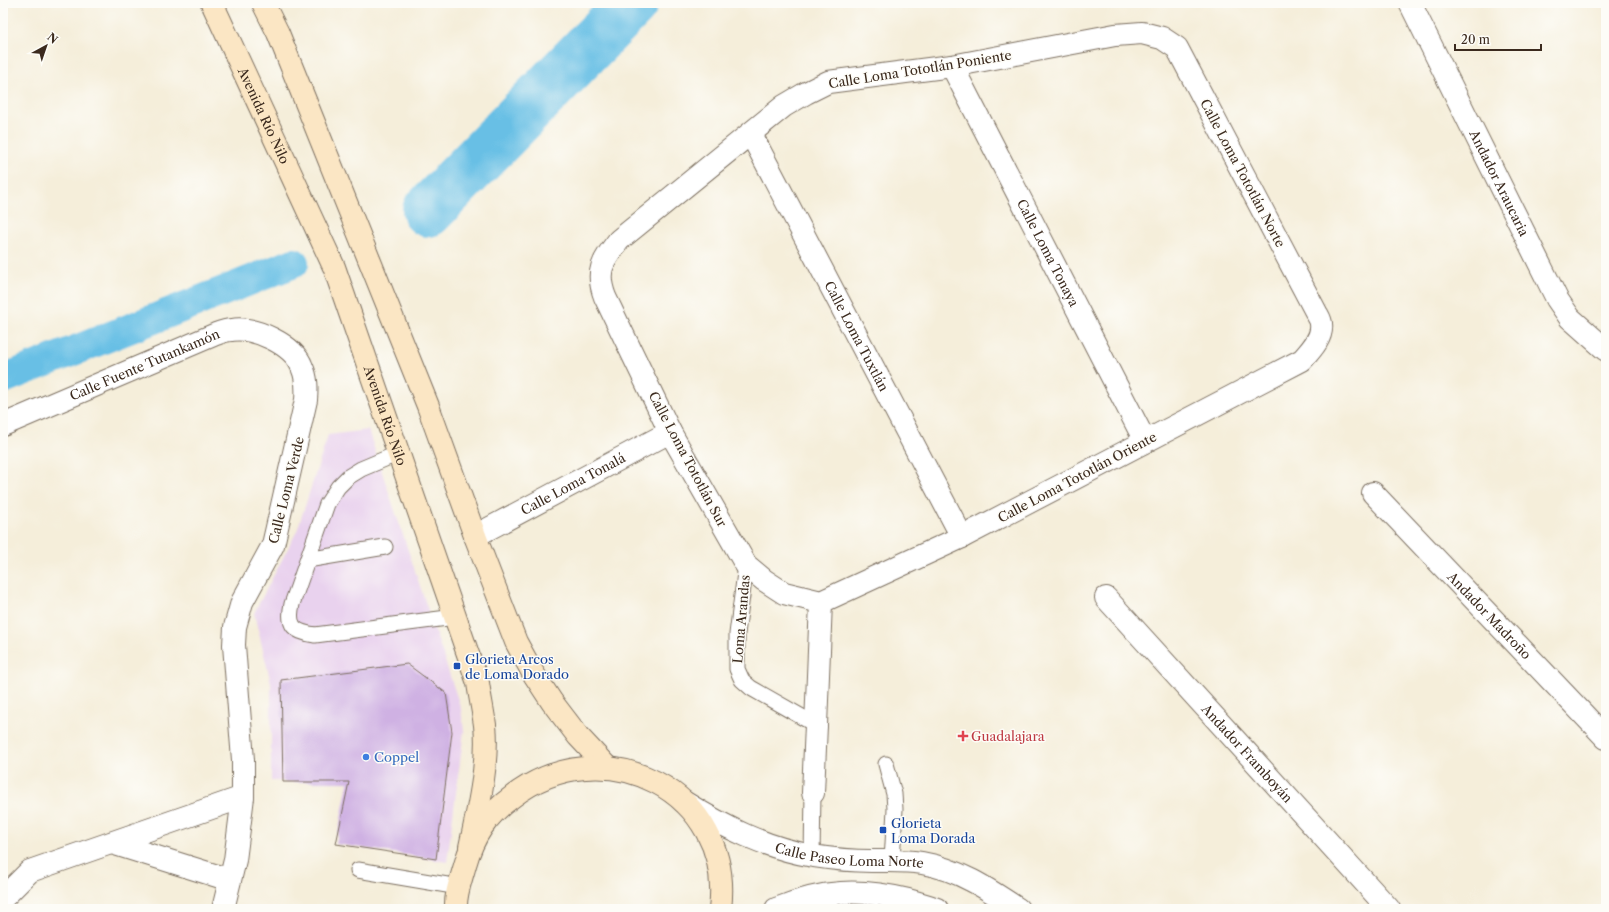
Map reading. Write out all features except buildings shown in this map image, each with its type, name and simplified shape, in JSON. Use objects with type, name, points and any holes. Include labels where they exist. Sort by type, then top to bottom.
[{"type":"main road","name":"Avenida Río Nilo","points":[[212,3],[334,267],[478,683],[485,727],[484,766],[479,806],[470,847]]},
{"type":"main road","points":[[263,3],[278,33],[428,406],[475,536],[516,642],[533,673],[552,702],[578,736],[607,767]]},
{"type":"main road","points":[[455,901],[470,847],[480,830],[496,811],[520,790],[553,774],[571,769],[607,767],[628,770],[647,777],[665,787],[682,800],[696,815],[707,833],[719,866],[721,884],[720,909]]},
{"type":"street","name":"Andador Araucaria","points":[[1410,3],[1557,299],[1570,318],[1606,350]]},
{"type":"street","name":"Calle Loma Tototlán Poniente","points":[[600,273],[608,256],[619,240],[784,106],[828,82],[952,66],[1115,35],[1142,33]]},
{"type":"street","name":"Calle Loma Tototlán Norte","points":[[1142,33],[1162,38],[1177,48],[1316,312],[1321,324],[1320,335]]},
{"type":"street","name":"Calle Loma Tonaya","points":[[952,66],[1145,441]]},
{"type":"street","name":"Calle Loma Tuxtlán","points":[[751,134],[962,537]]},
{"type":"street","name":"Calle Loma Tototlán Sur","points":[[600,273],[600,285],[605,297],[670,432],[746,565],[764,580],[784,593],[821,602]]},
{"type":"street","name":"Calle Fuente Tutankamón","points":[[3,425],[216,334],[233,329],[270,337],[288,348]]},
{"type":"street","name":"Calle Loma Tototlán Oriente","points":[[821,602],[962,537],[1302,360],[1320,335]]},
{"type":"street","name":"Calle Loma Verde","points":[[223,909],[235,860],[243,797],[243,760],[234,645],[234,627],[242,602],[273,545],[306,400],[307,383],[302,365],[288,348]]},
{"type":"street","name":"Calle Loma Tonalá","points":[[475,536],[670,432]]},
{"type":"street","name":"Andador Madroño","points":[[1374,493],[1606,738]]},
{"type":"street","name":"Andador Framboyán","points":[[1106,598],[1389,909]]},
{"type":"street","points":[[813,793],[821,602]]},
{"type":"street","points":[[4,897],[30,871],[243,797]]},
{"type":"street","name":"Calle Paseo Loma Norte","points":[[682,800],[712,819],[744,835],[777,847],[812,856],[839,859],[921,862],[960,874],[1018,909]]},
{"type":"street","points":[[112,842],[230,880]]},
{"type":"street","points":[[776,909],[793,902],[819,895],[846,892],[875,893],[937,909]]},
{"type":"lane","points":[[399,453],[361,469],[348,477],[327,504],[289,615],[293,626],[302,633],[315,635],[456,617]]},
{"type":"lane","points":[[307,560],[385,546]]},
{"type":"lane","name":"Loma Arandas","points":[[746,565],[737,634],[737,669],[742,680],[751,688],[816,725]]},
{"type":"lane","points":[[886,764],[894,794],[895,809],[892,861]]},
{"type":"lane","points":[[812,856],[813,793]]},
{"type":"lane","points":[[358,870],[455,901]]},
{"type":"shaded area","points":[[368,430],[461,709],[464,731],[447,862],[336,844],[348,782],[271,781],[271,683],[254,613],[297,531],[328,435]]},
{"type":"waterway","points":[[428,211],[632,3]]},
{"type":"waterway","points":[[3,379],[294,263]]},
{"type":"place","name":"Glorieta Arcos de Loma Dorado","points":[[457,666]]},
{"type":"place","name":"Guadalajara","points":[[963,736]]},
{"type":"place","name":"Coppel","points":[[366,757]]},
{"type":"place","name":"Glorieta Loma Dorada","points":[[883,830]]}]
